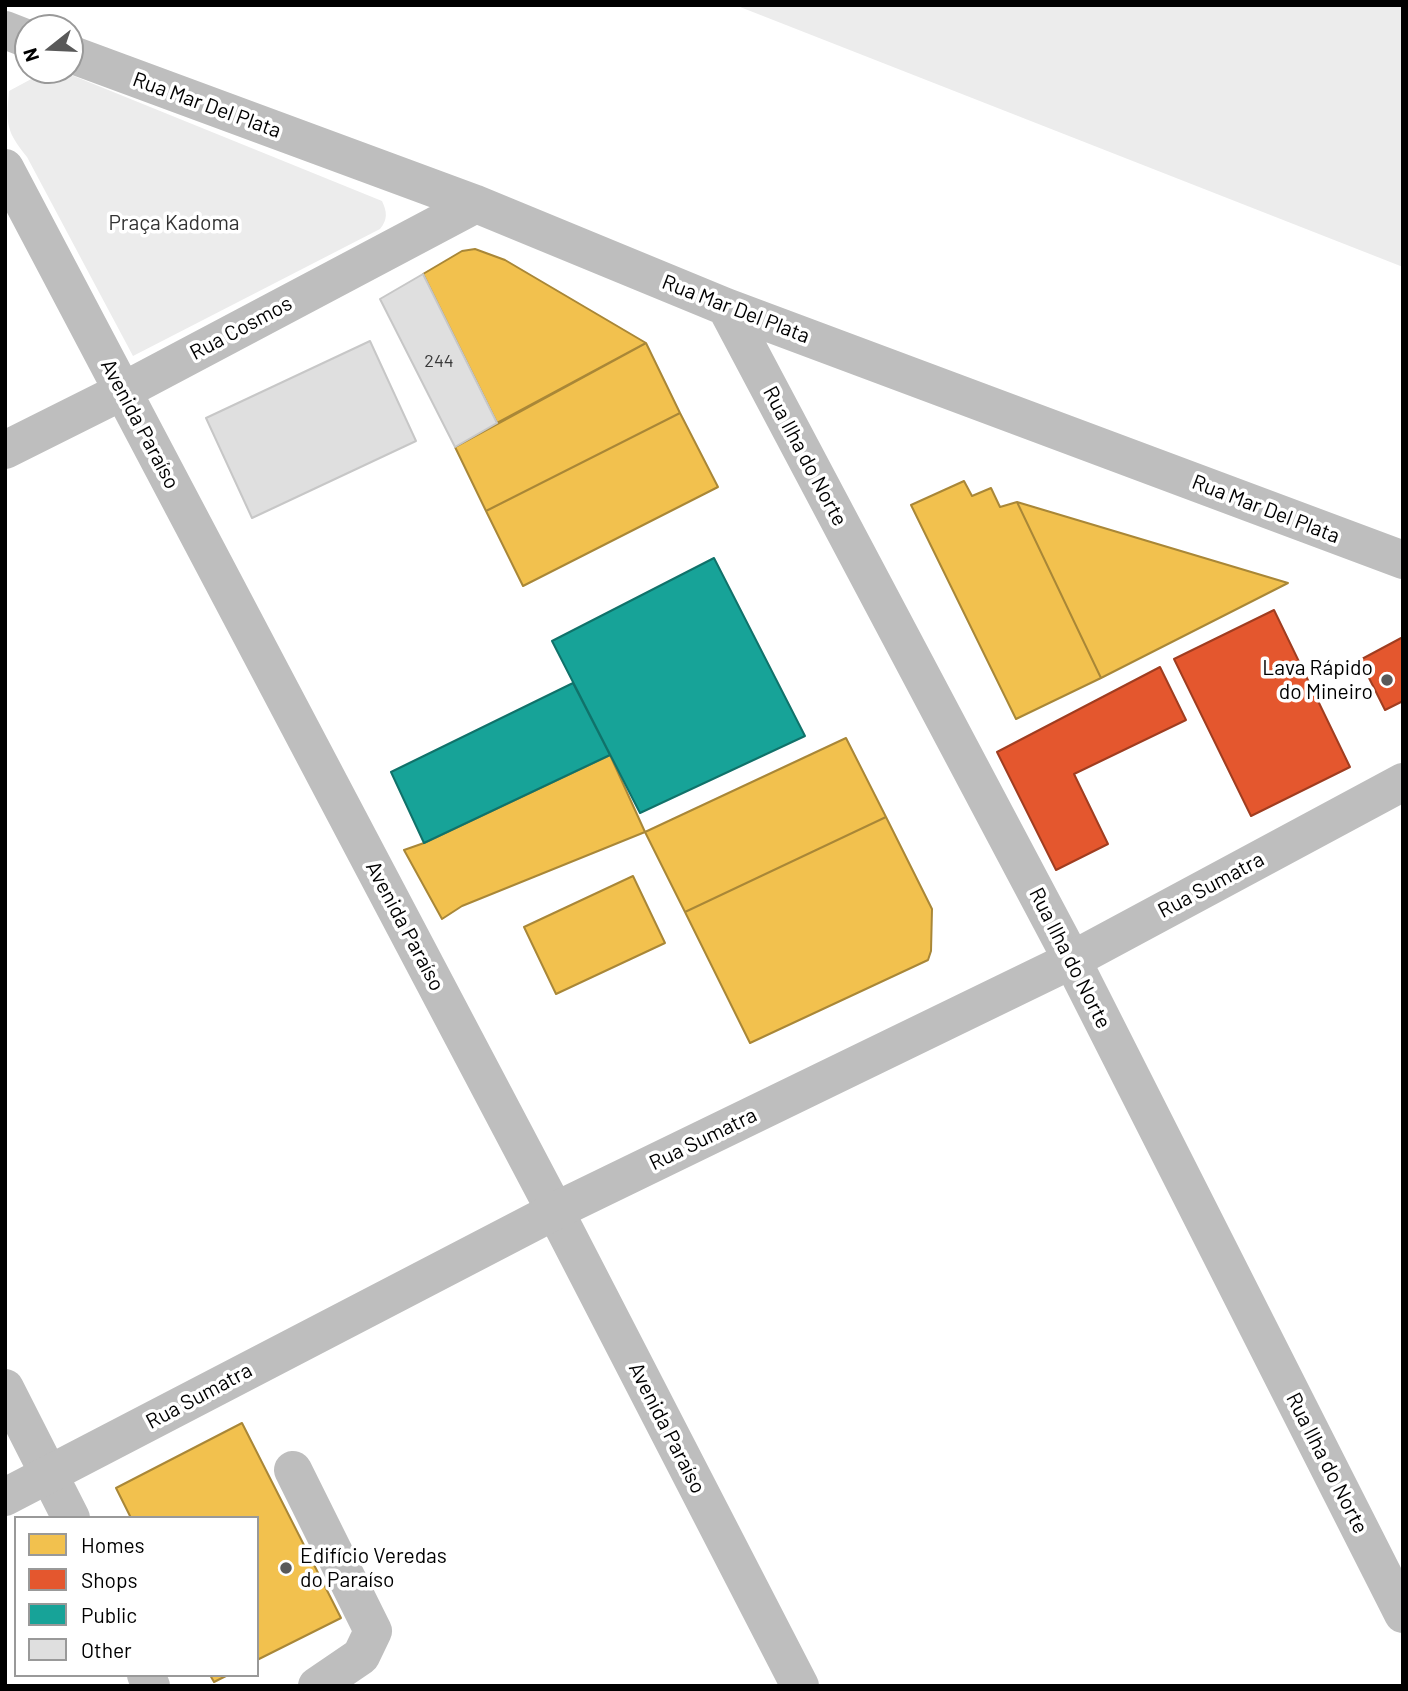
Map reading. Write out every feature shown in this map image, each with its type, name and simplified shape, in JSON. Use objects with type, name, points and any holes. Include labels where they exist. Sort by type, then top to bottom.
[{"type":"street","name":"Rua Mar Del Plata","points":[[84,59],[476,204],[726,307],[1403,560]]},
{"type":"street","name":"Avenida Paraíso","points":[[5,168],[555,1211],[800,1686]]},
{"type":"street","name":"Rua Cosmos","points":[[5,450],[123,391],[476,204]]},
{"type":"street","name":"Rua Ilha do Norte","points":[[726,307],[1072,960],[1403,1614]]},
{"type":"street","name":"Rua Sumatra","points":[[5,1497],[555,1211],[1072,960],[1403,782]]},
{"type":"street","points":[[5,1388],[70,1516]]},
{"type":"street","points":[[293,1470],[373,1631],[361,1656],[317,1686]]},
{"type":"green space","points":[[735,5],[1403,5],[1403,267]]},
{"type":"green space","name":"Praça Kadoma","points":[[84,80],[382,201],[386,212],[384,222],[380,229],[133,356],[27,157],[11,133],[9,91],[22,84],[84,84]]},
{"type":"building: Homes","points":[[475,249],[505,260],[646,343],[497,423],[423,274],[462,251]]},
{"type":"building: Homes","points":[[646,343],[680,413],[486,511],[455,447]]},
{"type":"building: Homes","points":[[680,413],[718,487],[523,586],[486,511]]},
{"type":"building: Homes","points":[[964,481],[972,496],[991,488],[1000,507],[1017,502],[1101,678],[1016,719],[911,505]]},
{"type":"building: Homes","points":[[1017,502],[1288,583],[1101,678]]},
{"type":"building: Homes","points":[[846,738],[886,817],[685,912],[645,832]]},
{"type":"building: Homes","points":[[610,755],[645,832],[462,906],[442,919],[404,850]]},
{"type":"building: Homes","points":[[886,817],[932,909],[931,951],[928,960],[750,1043],[685,912]]},
{"type":"building: Homes","points":[[633,876],[665,943],[556,994],[524,927]]},
{"type":"building: Homes","name":"Edifício Veredas do Paraíso","points":[[242,1423],[341,1618],[259,1659],[259,1516],[130,1516],[116,1488]]},
{"type":"building: Homes","points":[[211,1677],[224,1677],[214,1682]]},
{"type":"building: Shops","points":[[1274,610],[1350,767],[1251,816],[1174,659]]},
{"type":"building: Shops","name":"Lava Rápido do Mineiro","points":[[1403,637],[1403,701],[1385,710],[1360,660]]},
{"type":"building: Shops","points":[[1160,667],[1186,720],[1074,774],[1108,844],[1056,870],[997,752]]},
{"type":"building: Public","points":[[714,558],[805,736],[640,813],[552,641]]},
{"type":"building: Public","points":[[573,683],[610,755],[424,843],[391,772]]},
{"type":"building: Other","points":[[423,274],[497,423],[455,447],[380,299]]},
{"type":"building: Other","points":[[370,341],[416,441],[252,518],[206,418]]},
{"type":"place","name":"Lava Rápido do Mineiro","points":[[1387,680]]},
{"type":"place","name":"Edifício Veredas do Paraíso","points":[[286,1568]]}]
